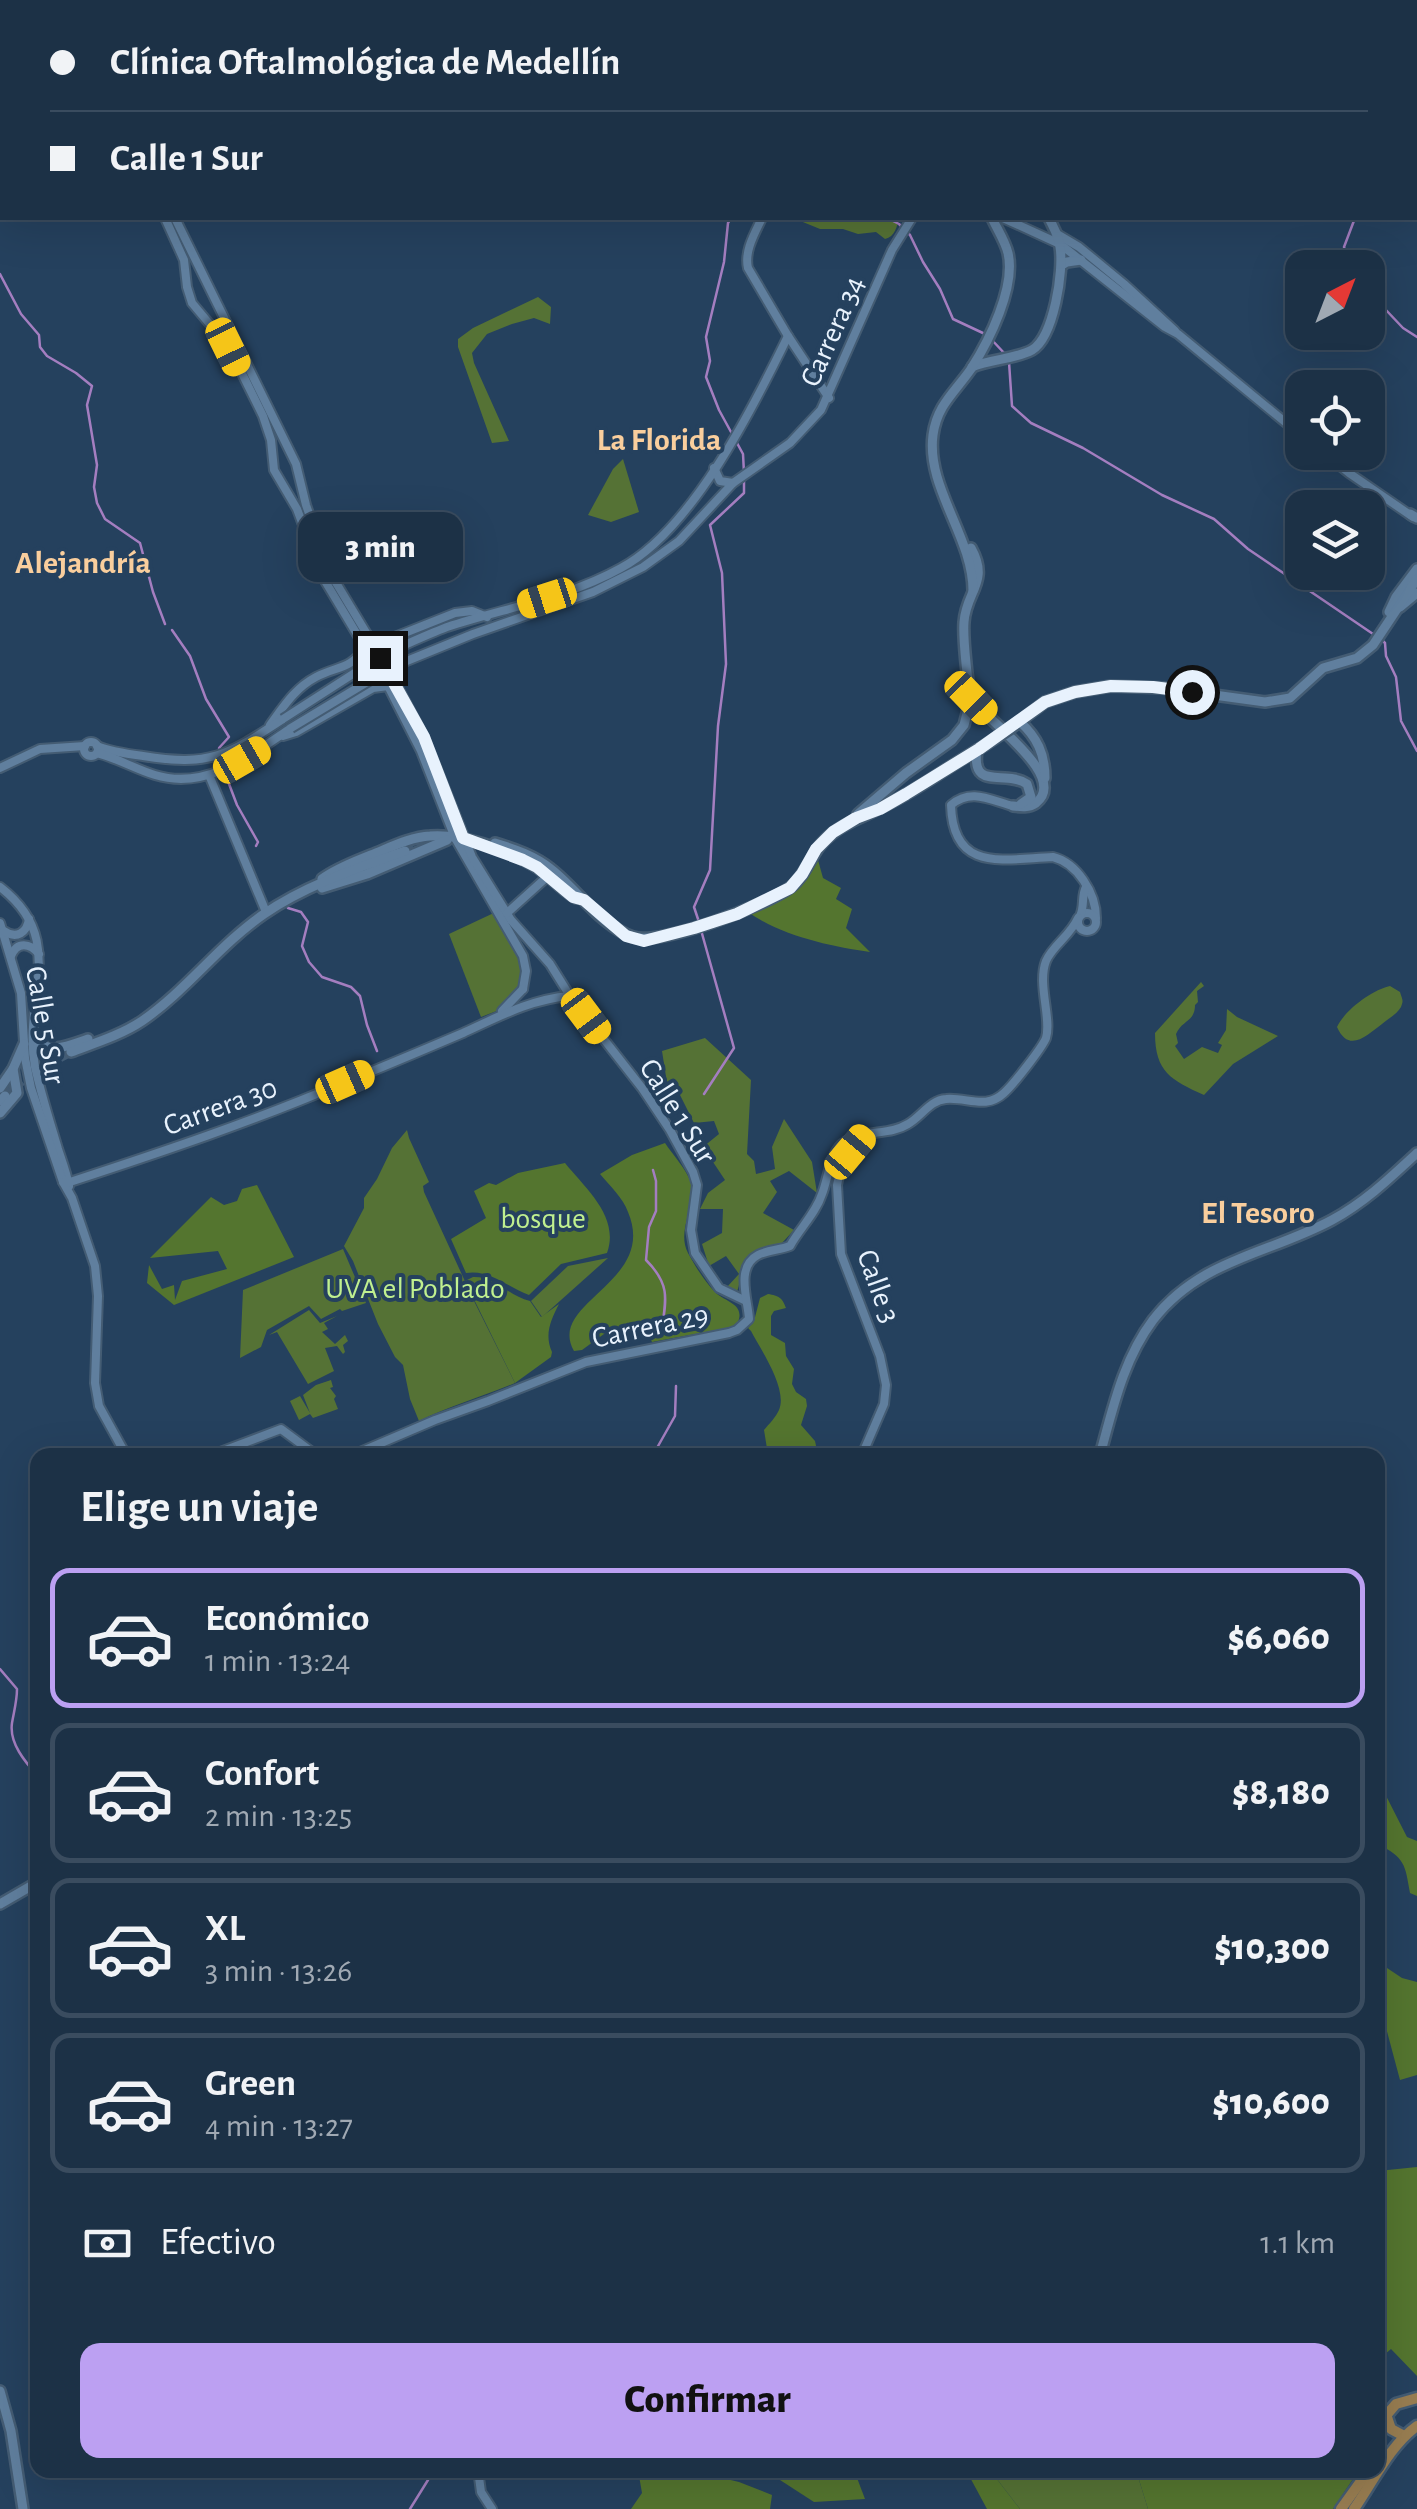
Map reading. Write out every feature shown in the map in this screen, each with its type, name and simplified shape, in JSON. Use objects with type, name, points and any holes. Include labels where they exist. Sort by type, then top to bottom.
[{"type":"main road","points":[[973,592],[971,565],[940,485],[933,445],[937,416],[989,338],[1008,278],[1008,254],[993,220]]},
{"type":"main road","points":[[972,367],[1031,351],[1042,339],[1055,305],[1062,266],[1059,239],[1050,220]]},
{"type":"main road","points":[[1062,266],[1081,260]]},
{"type":"main road","points":[[963,538],[984,568]]},
{"type":"main road","points":[[496,843],[542,863],[626,936],[644,941],[737,914],[790,888],[823,841],[952,740],[964,725],[971,698],[964,620],[979,577],[976,558]]},
{"type":"main road","points":[[1380,633],[1396,597],[1417,569]]},
{"type":"main road","points":[[856,818],[880,809],[978,749],[1045,702],[1075,692],[1111,686],[1164,688],[1265,702],[1284,700],[1324,668],[1357,658],[1380,633],[1417,579]]},
{"type":"main road","points":[[1399,605],[1406,604],[1417,593]]},
{"type":"main road","points":[[971,698],[1040,770],[1038,792]]},
{"type":"main road","points":[[1014,806],[1028,807],[1036,802],[1045,768],[1042,752],[1031,732],[1015,725]]},
{"type":"main road","points":[[978,749],[976,766],[982,774],[1020,779],[1038,792]]},
{"type":"main road","points":[[312,889],[335,870],[424,836],[459,838],[523,860],[573,897],[584,900]]},
{"type":"main road","points":[[312,889],[341,884],[440,842],[459,838]]},
{"type":"main road","points":[[71,1052],[130,1028],[154,1011],[266,912],[406,850]]},
{"type":"main road","points":[[2,1095],[29,1042],[60,1049],[154,1011]]},
{"type":"main road","points":[[0,1114],[17,1093],[14,1069]]},
{"type":"main road","points":[[1102,1448],[1120,1381],[1143,1335],[1173,1298],[1213,1268],[1332,1220],[1365,1200],[1417,1153]]},
{"type":"main road","points":[[0,1904],[30,1887]]},
{"type":"main road","points":[[0,2391],[14,2449],[22,2509]]},
{"type":"main road","points":[[1404,2436],[1391,2429],[1386,2414],[1396,2404],[1417,2398]]},
{"type":"main road","points":[[1385,2461],[1417,2426]]},
{"type":"main road","points":[[1341,2509],[1363,2478]]},
{"type":"main road","points":[[1354,2509],[1374,2478]]},
{"type":"street","name":"Calle 1 Sur","points":[[166,220],[184,260],[186,287],[196,308],[228,347],[263,416],[271,440],[274,470],[297,509],[329,590],[388,686],[459,838],[525,962]]},
{"type":"street","name":"Calle 1 Sur","points":[[176,220],[296,464],[328,571],[424,737],[459,838],[507,913],[655,1106],[698,1185],[691,1239],[701,1264],[719,1288],[746,1301]]},
{"type":"street","points":[[761,220],[746,261],[748,268],[829,398]]},
{"type":"street","points":[[1008,220],[1079,247],[1285,422]]},
{"type":"street","name":"Carrera 34","points":[[97,750],[165,778],[209,775],[231,767],[378,674],[472,634],[624,578],[656,559],[679,541],[735,481],[783,449],[815,418],[829,398],[867,304],[907,224]]},
{"type":"street","points":[[1059,239],[1123,296],[1178,334]]},
{"type":"street","points":[[1104,278],[1124,284]]},
{"type":"street","points":[[196,308],[202,296],[214,300]]},
{"type":"street","points":[[0,768],[40,750],[72,747],[85,748],[88,756],[97,750],[176,761],[204,760],[234,751],[384,654],[434,632],[547,598],[619,569],[654,546],[671,529],[738,430],[788,336]]},
{"type":"street","points":[[820,385],[836,381]]},
{"type":"street","points":[[274,470],[280,476],[288,476],[296,464]]},
{"type":"street","points":[[714,468],[720,481],[735,481]]},
{"type":"street","points":[[1345,470],[1415,519]]},
{"type":"street","points":[[704,482],[724,492]]},
{"type":"street","points":[[366,633],[381,641],[455,613],[472,610],[486,616]]},
{"type":"street","points":[[268,729],[297,690],[315,678],[351,664],[365,648]]},
{"type":"street","points":[[351,664],[371,674],[373,688]]},
{"type":"street","points":[[274,740],[296,732],[373,688],[388,686]]},
{"type":"street","points":[[209,775],[266,912]]},
{"type":"street","points":[[1014,806],[972,795],[959,798],[951,806],[951,822],[962,845],[972,854],[995,860],[1053,857],[1078,873],[1093,895],[1096,918],[1094,928],[1070,934]]},
{"type":"street","points":[[507,913],[548,876]]},
{"type":"street","name":"Calle 5 Sur","points":[[0,887],[30,918],[40,954],[29,1042]]},
{"type":"street","points":[[843,1144],[864,1135],[902,1128],[940,1100],[990,1100],[1008,1089],[1046,1036],[1046,963],[1079,917],[1086,887]]},
{"type":"street","points":[[1079,917],[1088,912],[1096,918]]},
{"type":"street","points":[[1079,917],[1078,924],[1084,931]]},
{"type":"street","points":[[1,925],[8,934],[17,935],[26,930],[30,918]]},
{"type":"street","name":"Calle 5 Sur","points":[[1,925],[21,993],[32,1088],[95,1266],[96,1395],[122,1448]]},
{"type":"street","points":[[11,956],[24,944],[40,954]]},
{"type":"street","points":[[540,952],[531,954],[525,962],[525,996],[533,1003],[570,996]]},
{"type":"street","points":[[551,998],[560,978]]},
{"type":"street","name":"Carrera 30","points":[[499,1014],[523,989]]},
{"type":"street","name":"Carrera 30","points":[[67,1185],[279,1109],[533,1003]]},
{"type":"street","name":"Calle 3","points":[[864,1135],[842,1162],[838,1178],[842,1254],[880,1356],[886,1385],[884,1404],[865,1448]]},
{"type":"street","points":[[843,1144],[848,1145],[850,1152]]},
{"type":"street","name":"Carrera 29","points":[[370,1448],[586,1362],[737,1330],[749,1318],[744,1285],[751,1260],[790,1246],[817,1206],[843,1144]]},
{"type":"street","points":[[230,1448],[281,1428],[307,1448]]},
{"type":"street","points":[[479,2478],[480,2492],[492,2509]]},
{"type":"green space","points":[[798,220],[898,220],[893,234],[885,239],[876,232],[820,229]]},
{"type":"green space","points":[[538,297],[551,307],[550,324],[534,318],[512,324],[487,334],[472,353],[509,441],[492,443],[458,339]]},
{"type":"green space","points":[[623,459],[639,512],[611,522],[588,515],[613,469]]},
{"type":"green space","points":[[811,859],[818,860],[823,878],[841,888],[836,899],[852,909],[846,928],[870,952],[790,933],[747,911],[774,901]]},
{"type":"green space","points":[[498,911],[523,956],[523,989],[507,1007],[481,1017],[449,934]]},
{"type":"green space","points":[[1201,982],[1204,986],[1197,991],[1193,1015],[1176,1034],[1175,1046],[1184,1059],[1202,1047],[1218,1053],[1222,1045],[1218,1043],[1226,1030],[1227,1009],[1278,1036],[1233,1064],[1204,1095],[1167,1073],[1158,1057],[1155,1033]]},
{"type":"green space","points":[[1390,986],[1402,998],[1397,1012],[1358,1040],[1342,1035],[1337,1027],[1346,1014],[1367,996]]},
{"type":"green space","points":[[705,1038],[751,1080],[747,1154],[754,1161],[756,1174],[775,1169],[772,1147],[784,1119],[812,1162],[817,1193],[789,1171],[770,1181],[777,1192],[763,1213],[794,1230],[782,1243],[747,1257],[737,1292],[727,1287],[739,1274],[726,1256],[709,1266],[702,1244],[722,1233],[723,1209],[700,1209],[708,1193],[725,1180],[703,1147],[719,1134],[714,1121],[694,1123],[677,1089],[656,1097],[647,1088],[667,1083],[662,1051]]},
{"type":"green space","name":"UVA el Poblado","points":[[407,1130],[429,1182],[423,1186],[424,1192],[515,1383],[419,1421],[403,1365],[378,1324],[344,1246],[364,1208],[364,1198],[392,1148]]},
{"type":"green space","points":[[665,1143],[691,1183],[684,1236],[688,1253],[711,1288],[738,1309],[738,1322],[728,1328],[652,1342],[649,1335],[615,1326],[582,1350],[574,1351],[570,1334],[575,1319],[617,1274],[628,1257],[633,1236],[626,1207],[600,1174],[632,1155]]},
{"type":"green space","name":"bosque","points":[[565,1163],[605,1216],[610,1240],[607,1253],[561,1264],[529,1295],[491,1276],[466,1273],[451,1239],[486,1218],[474,1191],[518,1173]]},
{"type":"green space","points":[[257,1185],[294,1257],[174,1305],[147,1283],[149,1265],[162,1289],[174,1285],[175,1300],[182,1281],[227,1269],[218,1251],[150,1258],[211,1197],[224,1205],[237,1201],[242,1189]]},
{"type":"green space","points":[[343,1249],[366,1303],[340,1309],[321,1319],[309,1306],[267,1330],[261,1347],[240,1358],[243,1290]]},
{"type":"green space","points":[[608,1258],[542,1317],[531,1301],[568,1266]]},
{"type":"green space","points":[[473,1277],[488,1280],[530,1301],[541,1317],[559,1304],[549,1333],[551,1357],[515,1383],[465,1281]]},
{"type":"green space","points":[[768,1294],[780,1298],[786,1308],[771,1316],[771,1335],[785,1343],[786,1356],[794,1369],[792,1384],[806,1399],[801,1425],[816,1448],[767,1448],[764,1430],[781,1401],[772,1370],[748,1328],[760,1298]]},
{"type":"green space","points":[[309,1310],[320,1323],[337,1316],[324,1323],[328,1329],[322,1332],[335,1344],[345,1335],[348,1341],[343,1345],[343,1354],[337,1346],[325,1348],[334,1371],[308,1384],[277,1332],[269,1335]]},
{"type":"green space","points":[[331,1380],[338,1409],[299,1420],[290,1401],[300,1396],[310,1413],[303,1395]]},
{"type":"green space","points":[[1385,1794],[1407,1837],[1417,1841],[1417,1896],[1410,1893],[1405,1868],[1385,1848]]},
{"type":"green space","points":[[1385,1967],[1417,1982],[1417,2075],[1400,2080],[1385,2024]]},
{"type":"green space","points":[[1417,2167],[1417,2376],[1391,2349],[1385,2354],[1385,2170]]},
{"type":"green space","points":[[639,2478],[722,2478],[772,2495],[770,2509],[631,2509],[642,2493]]},
{"type":"green space","points":[[857,2478],[865,2499],[814,2502],[780,2480]]},
{"type":"green space","points":[[970,2478],[996,2478],[1020,2509],[987,2509]]},
{"type":"green space","points":[[996,2478],[1138,2478],[1148,2509],[1020,2509]]},
{"type":"green space","points":[[1138,2478],[1354,2478],[1333,2509],[1148,2509]]},
{"type":"waterway","points":[[730,220],[706,337],[710,361],[706,377],[743,454],[744,473]]},
{"type":"waterway","points":[[891,220],[910,235],[953,319],[985,334]]},
{"type":"waterway","points":[[1345,250],[1354,220]]},
{"type":"waterway","points":[[0,274],[21,314],[39,335],[40,347],[47,356],[92,386],[87,405],[97,465],[97,503],[105,519],[140,543],[165,624]]},
{"type":"waterway","points":[[1385,309],[1417,337]]},
{"type":"waterway","points":[[991,339],[1006,355]]},
{"type":"waterway","points":[[1009,362],[1012,406],[1031,423],[1214,519],[1248,549],[1376,636]]},
{"type":"waterway","points":[[699,922],[694,907],[710,870],[718,726],[726,664],[722,573],[710,525],[744,493],[744,481]]},
{"type":"waterway","points":[[172,630],[190,656],[206,699],[229,737],[219,748]]},
{"type":"waterway","points":[[1382,640],[1396,677],[1401,721],[1417,751]]},
{"type":"waterway","points":[[226,776],[258,842],[256,846]]},
{"type":"waterway","points":[[286,905],[301,912],[308,922],[302,946],[309,962],[322,977],[351,987],[360,996],[377,1051]]},
{"type":"waterway","points":[[701,930],[734,1048],[704,1094]]},
{"type":"waterway","points":[[653,1170],[656,1211],[649,1227],[646,1260],[659,1276],[664,1291],[662,1327]]},
{"type":"waterway","points":[[657,1448],[675,1416],[676,1386]]},
{"type":"waterway","points":[[0,1669],[17,1689],[12,1730],[15,1745],[30,1766]]},
{"type":"waterway","points":[[410,2509],[428,2478]]},
{"type":"tunnel","points":[[405,851],[439,840]]},
{"type":"tunnel","points":[[5,1096],[31,1073],[71,1052]]},
{"type":"district","name":"La Florida","points":[[659,439]]},
{"type":"district","name":"Alejandría","points":[[83,562]]},
{"type":"district","name":"El Tesoro","points":[[1258,1212]]},
{"type":"route","points":[[380,658],[424,737],[463,838],[537,867],[626,936],[644,941],[737,914],[790,888],[816,849],[833,832],[906,794],[1045,702],[1111,686],[1192,692]]}]
